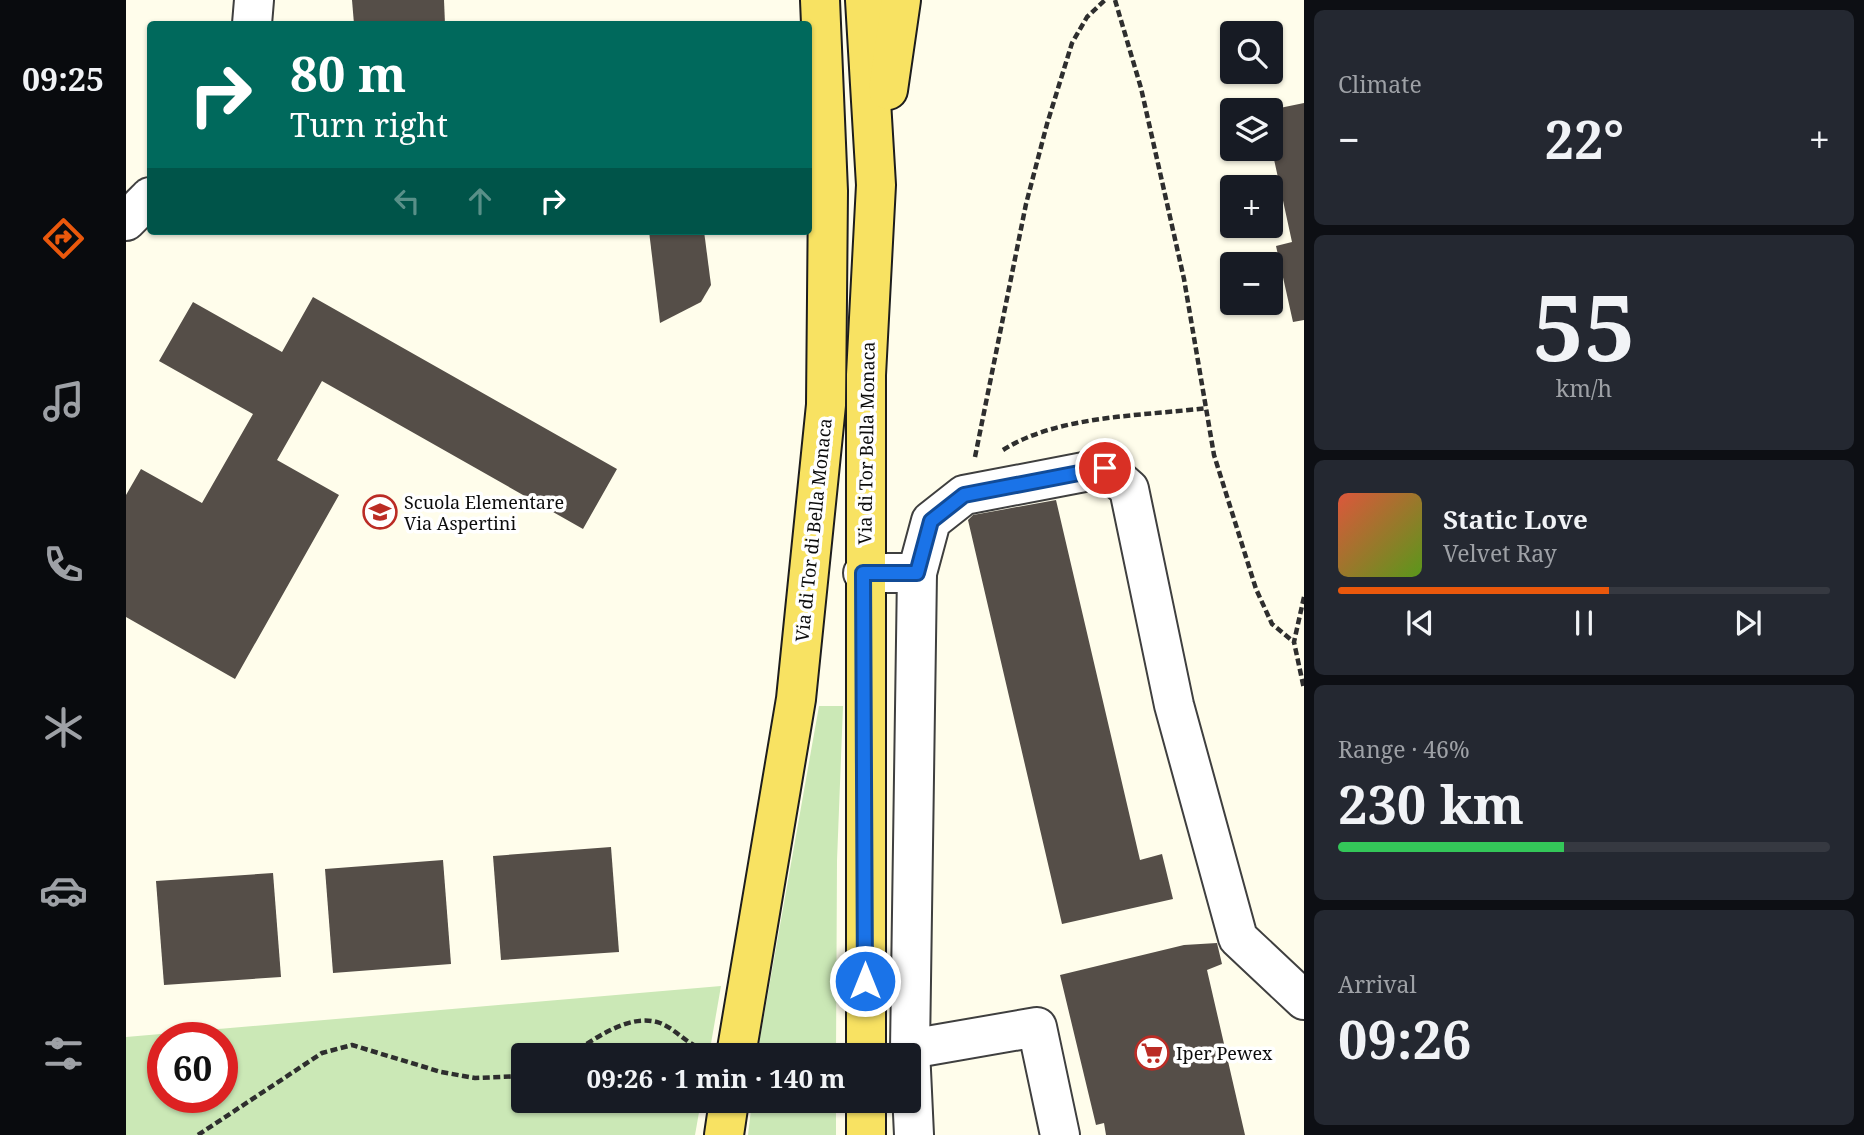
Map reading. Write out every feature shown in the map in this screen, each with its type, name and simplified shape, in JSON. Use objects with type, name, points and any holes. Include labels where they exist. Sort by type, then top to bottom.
[{"type":"main road","points":[[793,0],[796,21]]},
{"type":"main road","name":"Via di Tor di Bella Monaca","points":[[728,1043],[796,699],[826,405],[828,191],[820,0]]},
{"type":"main road","name":"Via di Tor Bella Monaca","points":[[865,0],[876,162],[866,375],[863,573],[866,1043]]},
{"type":"main road","points":[[876,162],[901,0]]},
{"type":"main road","points":[[812,105],[828,191]]},
{"type":"main road","points":[[724,1135],[727,1113]]},
{"type":"main road","points":[[866,1113],[866,1135]]},
{"type":"street","points":[[252,21],[254,0]]},
{"type":"street","points":[[126,221],[147,200]]},
{"type":"street","points":[[910,1043],[917,573],[931,521],[964,495],[1105,468],[1129,489],[1174,705],[1238,938],[1304,1000]]},
{"type":"street","points":[[863,573],[917,573]]},
{"type":"street","points":[[921,1047],[1037,1027],[1060,1135]]},
{"type":"street","points":[[913,1113],[914,1135]]},
{"type":"path","points":[[964,495],[976,456],[1026,204],[1047,124],[1073,43],[1087,17],[1105,0]]},
{"type":"path","points":[[1115,0],[1142,88],[1184,279],[1214,455],[1255,589],[1272,624],[1294,642]]},
{"type":"path","points":[[995,455],[1016,441],[1060,425],[1206,408]]},
{"type":"path","points":[[1304,597],[1294,642],[1304,689]]},
{"type":"path","points":[[591,1043],[626,1024],[659,1023],[689,1043]]},
{"type":"path","points":[[198,1135],[322,1053],[352,1045],[453,1074],[475,1078],[511,1076]]},
{"type":"green space","points":[[819,706],[843,706],[837,861],[836,1043],[759,1043]]},
{"type":"green space","points":[[721,986],[711,1043],[511,1043],[511,1113],[699,1113],[695,1135],[126,1135],[126,1037],[147,1035],[147,1113],[238,1113],[238,1027]]},
{"type":"green space","points":[[751,1113],[836,1113],[836,1135],[748,1135]]},
{"type":"building","points":[[352,0],[444,0],[445,21],[354,21]]},
{"type":"building","points":[[1304,103],[1304,320],[1293,322],[1283,277],[1283,252],[1277,252],[1276,246],[1292,242],[1283,201],[1283,175],[1277,175],[1274,161],[1283,161],[1283,107]]},
{"type":"building","points":[[649,235],[705,235],[711,285],[701,302],[660,323]]},
{"type":"building","points":[[313,297],[617,469],[583,529],[322,381],[277,460],[339,495],[235,679],[126,617],[126,495],[141,469],[202,503],[253,414],[159,361],[193,302],[282,352]]},
{"type":"building","points":[[1056,500],[1140,860],[1162,854],[1173,899],[1062,924],[968,520],[973,515]]},
{"type":"building","points":[[611,847],[619,952],[501,960],[493,856]]},
{"type":"building","points":[[443,860],[451,964],[333,973],[325,869]]},
{"type":"building","points":[[273,873],[281,977],[164,985],[156,881]]},
{"type":"building","name":"Iper Pewex","points":[[1217,943],[1222,964],[1207,970],[1245,1135],[1106,1135],[1104,1123],[1096,1125],[1060,975],[1184,945]]},
{"type":"place","name":"Scuola Elementare Via Aspertini","points":[[380,512]]},
{"type":"place","name":"Iper Pewex","points":[[1152,1053]]},
{"type":"route","points":[[865,981],[863,573],[917,573],[931,521],[964,495],[1105,468]]}]
